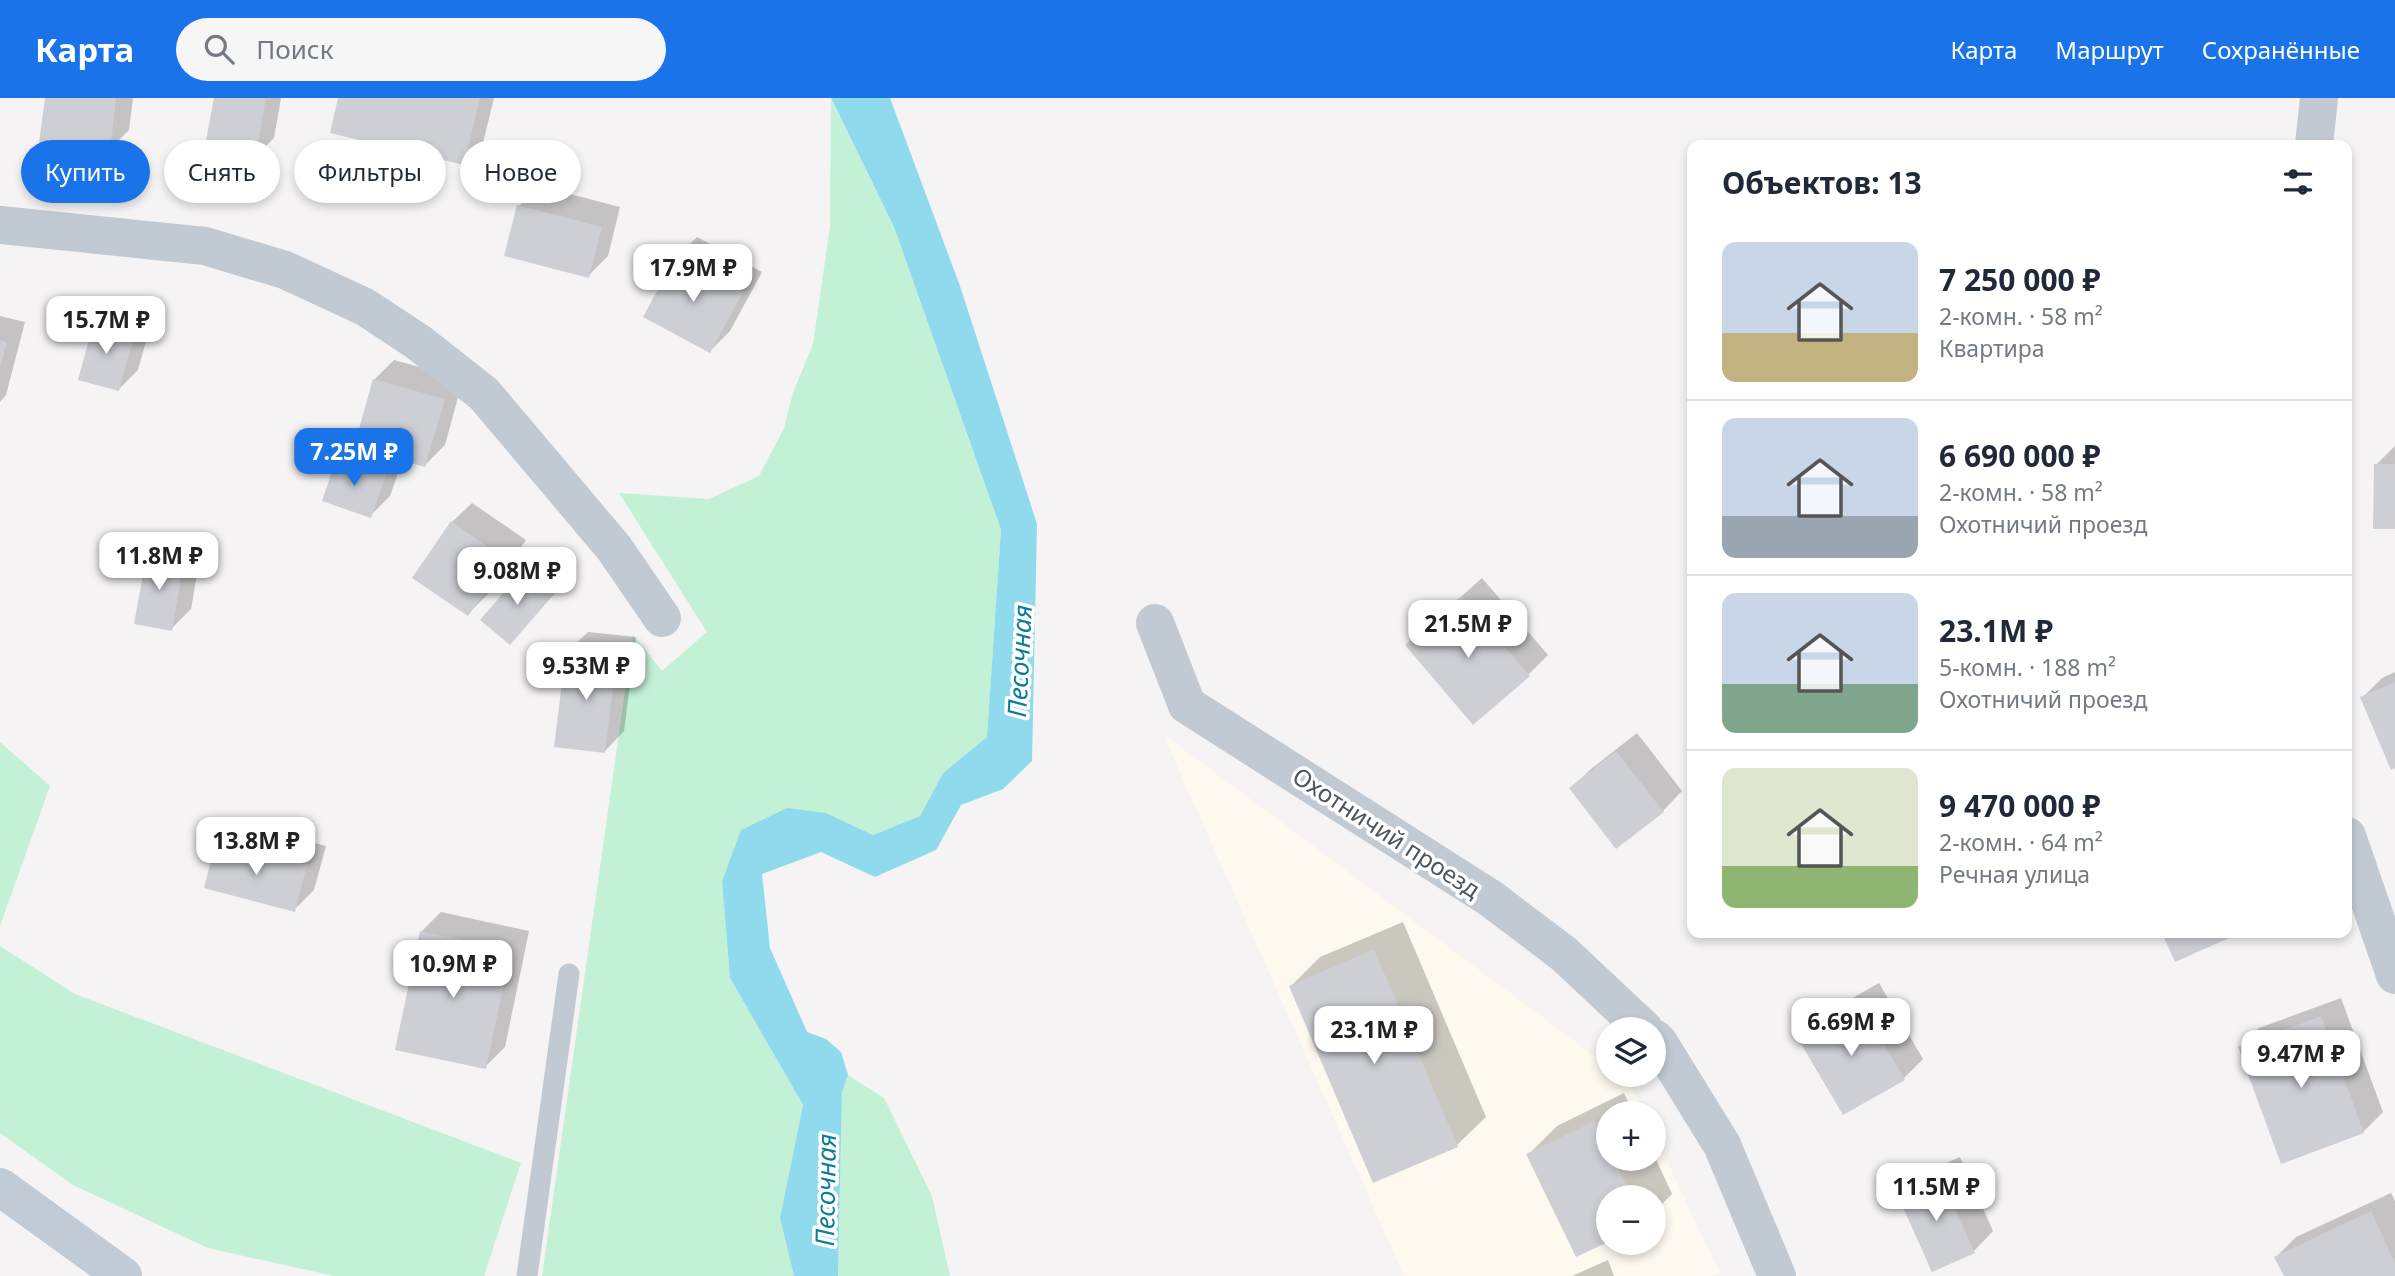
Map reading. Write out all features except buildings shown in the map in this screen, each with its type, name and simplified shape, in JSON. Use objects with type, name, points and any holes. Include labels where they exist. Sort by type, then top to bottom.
[{"type":"main road","points":[[0,1186],[123,1276]]},
{"type":"street","points":[[2315,140],[2319,98]]},
{"type":"street","points":[[0,225],[205,246],[285,270],[365,307],[418,342],[484,394],[614,548],[662,618]]},
{"type":"street","name":"Охотничий проезд","points":[[1155,623],[1187,705],[1490,898],[1564,954],[1631,1017]]},
{"type":"street","points":[[2352,850],[2395,975]]},
{"type":"street","points":[[1666,1054],[1722,1145],[1777,1276]]},
{"type":"lane","points":[[527,1276],[569,974]]},
{"type":"shaded area","points":[[1163,734],[1596,1057],[1596,1087],[1631,1087],[1638,1101],[1596,1101],[1596,1171],[1666,1171],[1666,1159],[1720,1273],[1713,1276],[1404,1276]]},
{"type":"green space","points":[[831,99],[894,227],[1001,531],[987,737],[943,773],[920,816],[873,835],[826,813],[728,865],[722,880],[730,978],[803,1105],[780,1218],[794,1276],[542,1276],[633,635],[662,671],[707,632],[619,493],[709,499],[759,476],[784,428],[793,393],[813,344],[830,227]]},
{"type":"green space","points":[[0,742],[50,786],[0,926]]},
{"type":"green space","points":[[0,946],[75,994],[521,1163],[484,1276],[334,1276],[208,1248],[73,1185],[0,1133]]},
{"type":"green space","points":[[848,1075],[884,1098],[932,1196],[950,1276],[838,1276],[842,1092]]},
{"type":"water","name":"Песочная","points":[[831,98],[890,98],[960,286],[1037,524],[1032,761],[1003,789],[961,805],[936,850],[875,877],[821,852],[762,874],[770,948],[807,1032],[826,1039],[841,1052],[848,1075],[842,1092],[838,1276],[794,1276],[780,1218],[803,1105],[730,978],[722,881],[741,830],[787,808],[826,813],[873,835],[920,816],[943,773],[987,737],[1001,530],[894,227]]}]
